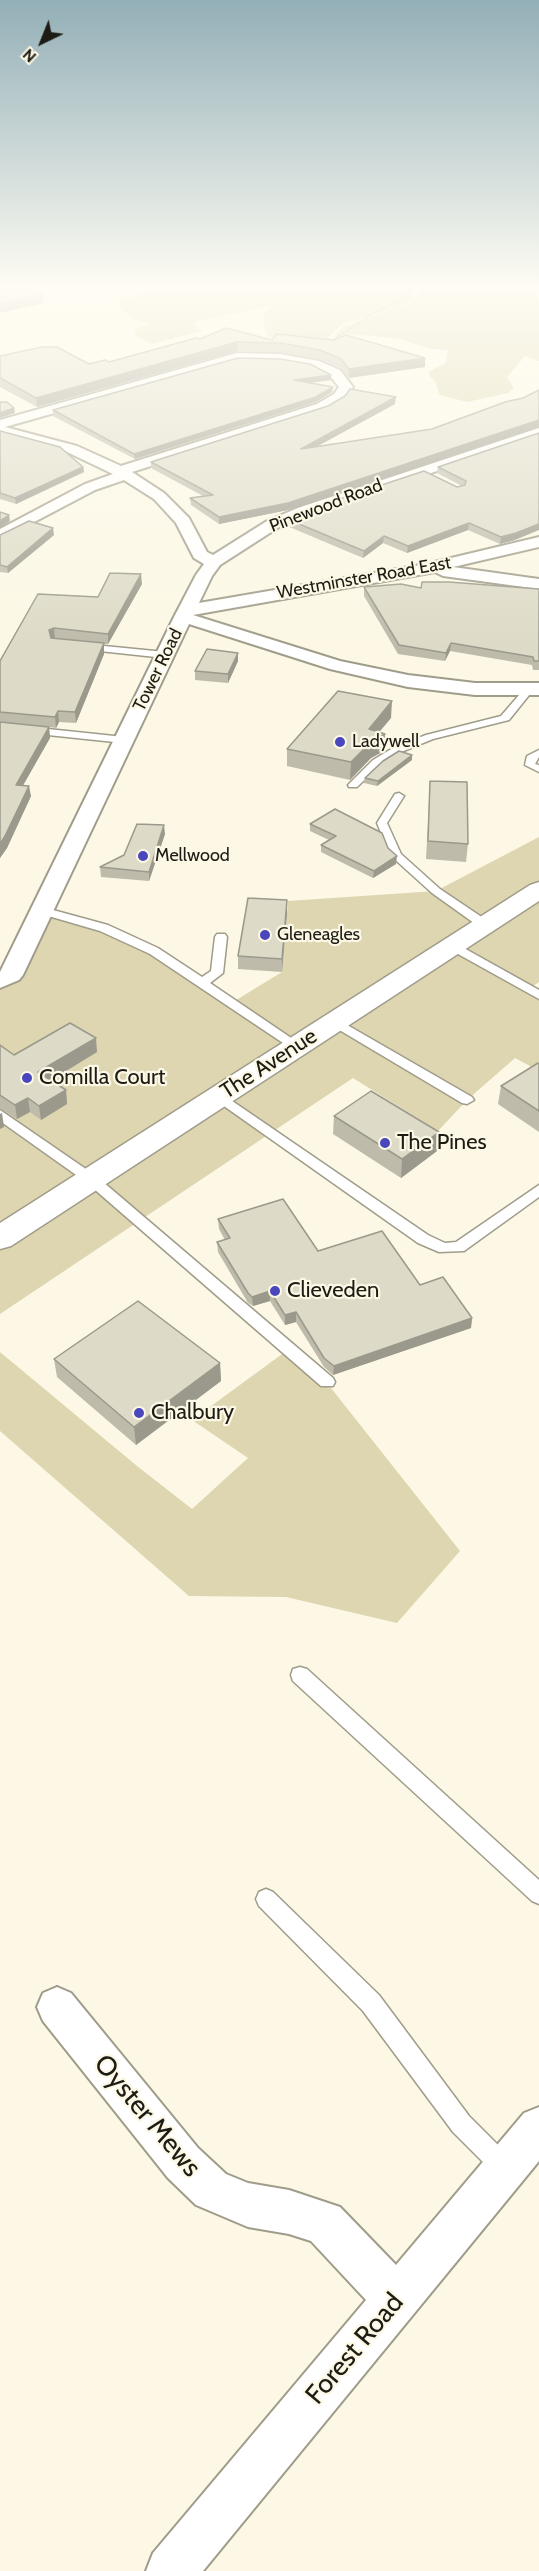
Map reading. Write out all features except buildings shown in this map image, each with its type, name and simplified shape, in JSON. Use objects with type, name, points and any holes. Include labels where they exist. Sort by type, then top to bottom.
[{"type":"main road","name":"The Avenue","points":[[0,1238],[539,890]]},
{"type":"street","points":[[0,424],[57,408]]},
{"type":"street","points":[[0,535],[90,487],[123,473],[319,408]]},
{"type":"street","points":[[0,430],[72,449],[123,473],[159,496],[183,521],[200,555],[214,561]]},
{"type":"street","name":"Pinewood Road","points":[[185,614],[204,575],[214,561],[273,524],[425,474],[539,432]]},
{"type":"street","name":"Westminster Road East","points":[[185,614],[426,569],[539,542]]},
{"type":"street","points":[[426,569],[539,584]]},
{"type":"street","name":"Tower Road","points":[[0,981],[11,975],[185,614],[336,665],[408,681],[475,689],[534,689]]},
{"type":"street","name":"Oyster Mews","points":[[57,2007],[183,2163],[211,2190],[248,2205],[289,2212],[324,2223],[396,2300]]},
{"type":"street","name":"Forest Road","points":[[171,2571],[539,2128]]},
{"type":"lane","points":[[77,646],[165,655]]},
{"type":"lane","points":[[353,785],[377,762],[397,750],[430,737],[505,718],[534,689]]},
{"type":"lane","points":[[0,727],[124,740]]},
{"type":"lane","points":[[539,753],[531,758],[530,765],[539,769]]},
{"type":"lane","points":[[399,796],[382,823],[396,855],[436,891],[485,925]]},
{"type":"lane","points":[[42,911],[104,928],[154,951],[297,1046]]},
{"type":"lane","points":[[202,982],[217,973],[222,937]]},
{"type":"lane","points":[[453,946],[539,995]]},
{"type":"lane","points":[[335,1022],[467,1100]]},
{"type":"lane","points":[[219,1096],[423,1239],[444,1248],[459,1247],[539,1190]]},
{"type":"lane","points":[[0,1114],[91,1179],[327,1383]]},
{"type":"lane","points":[[300,1675],[539,1894]]},
{"type":"lane","points":[[266,1899],[371,2003],[461,2124],[506,2168]]},
{"type":"shaded area","points":[[539,837],[539,982],[529,989],[539,995],[539,1071],[515,1058],[467,1100],[438,1131],[353,1078],[0,1314],[0,981],[42,911],[104,928],[154,951],[233,1002],[282,972],[288,901],[436,891]]},
{"type":"shaded area","points":[[289,1349],[327,1383],[460,1551],[397,1623],[286,1597],[189,1596],[0,1431],[0,1352],[192,1509],[248,1458],[192,1420]]},
{"type":"place","name":"Ladywell","points":[[340,742]]},
{"type":"place","name":"Mellwood","points":[[143,856]]},
{"type":"place","name":"Gleneagles","points":[[265,935]]},
{"type":"place","name":"Comilla Court","points":[[27,1078]]},
{"type":"place","name":"The Pines","points":[[385,1143]]},
{"type":"place","name":"Clieveden","points":[[275,1291]]},
{"type":"place","name":"Chalbury","points":[[139,1413]]}]
